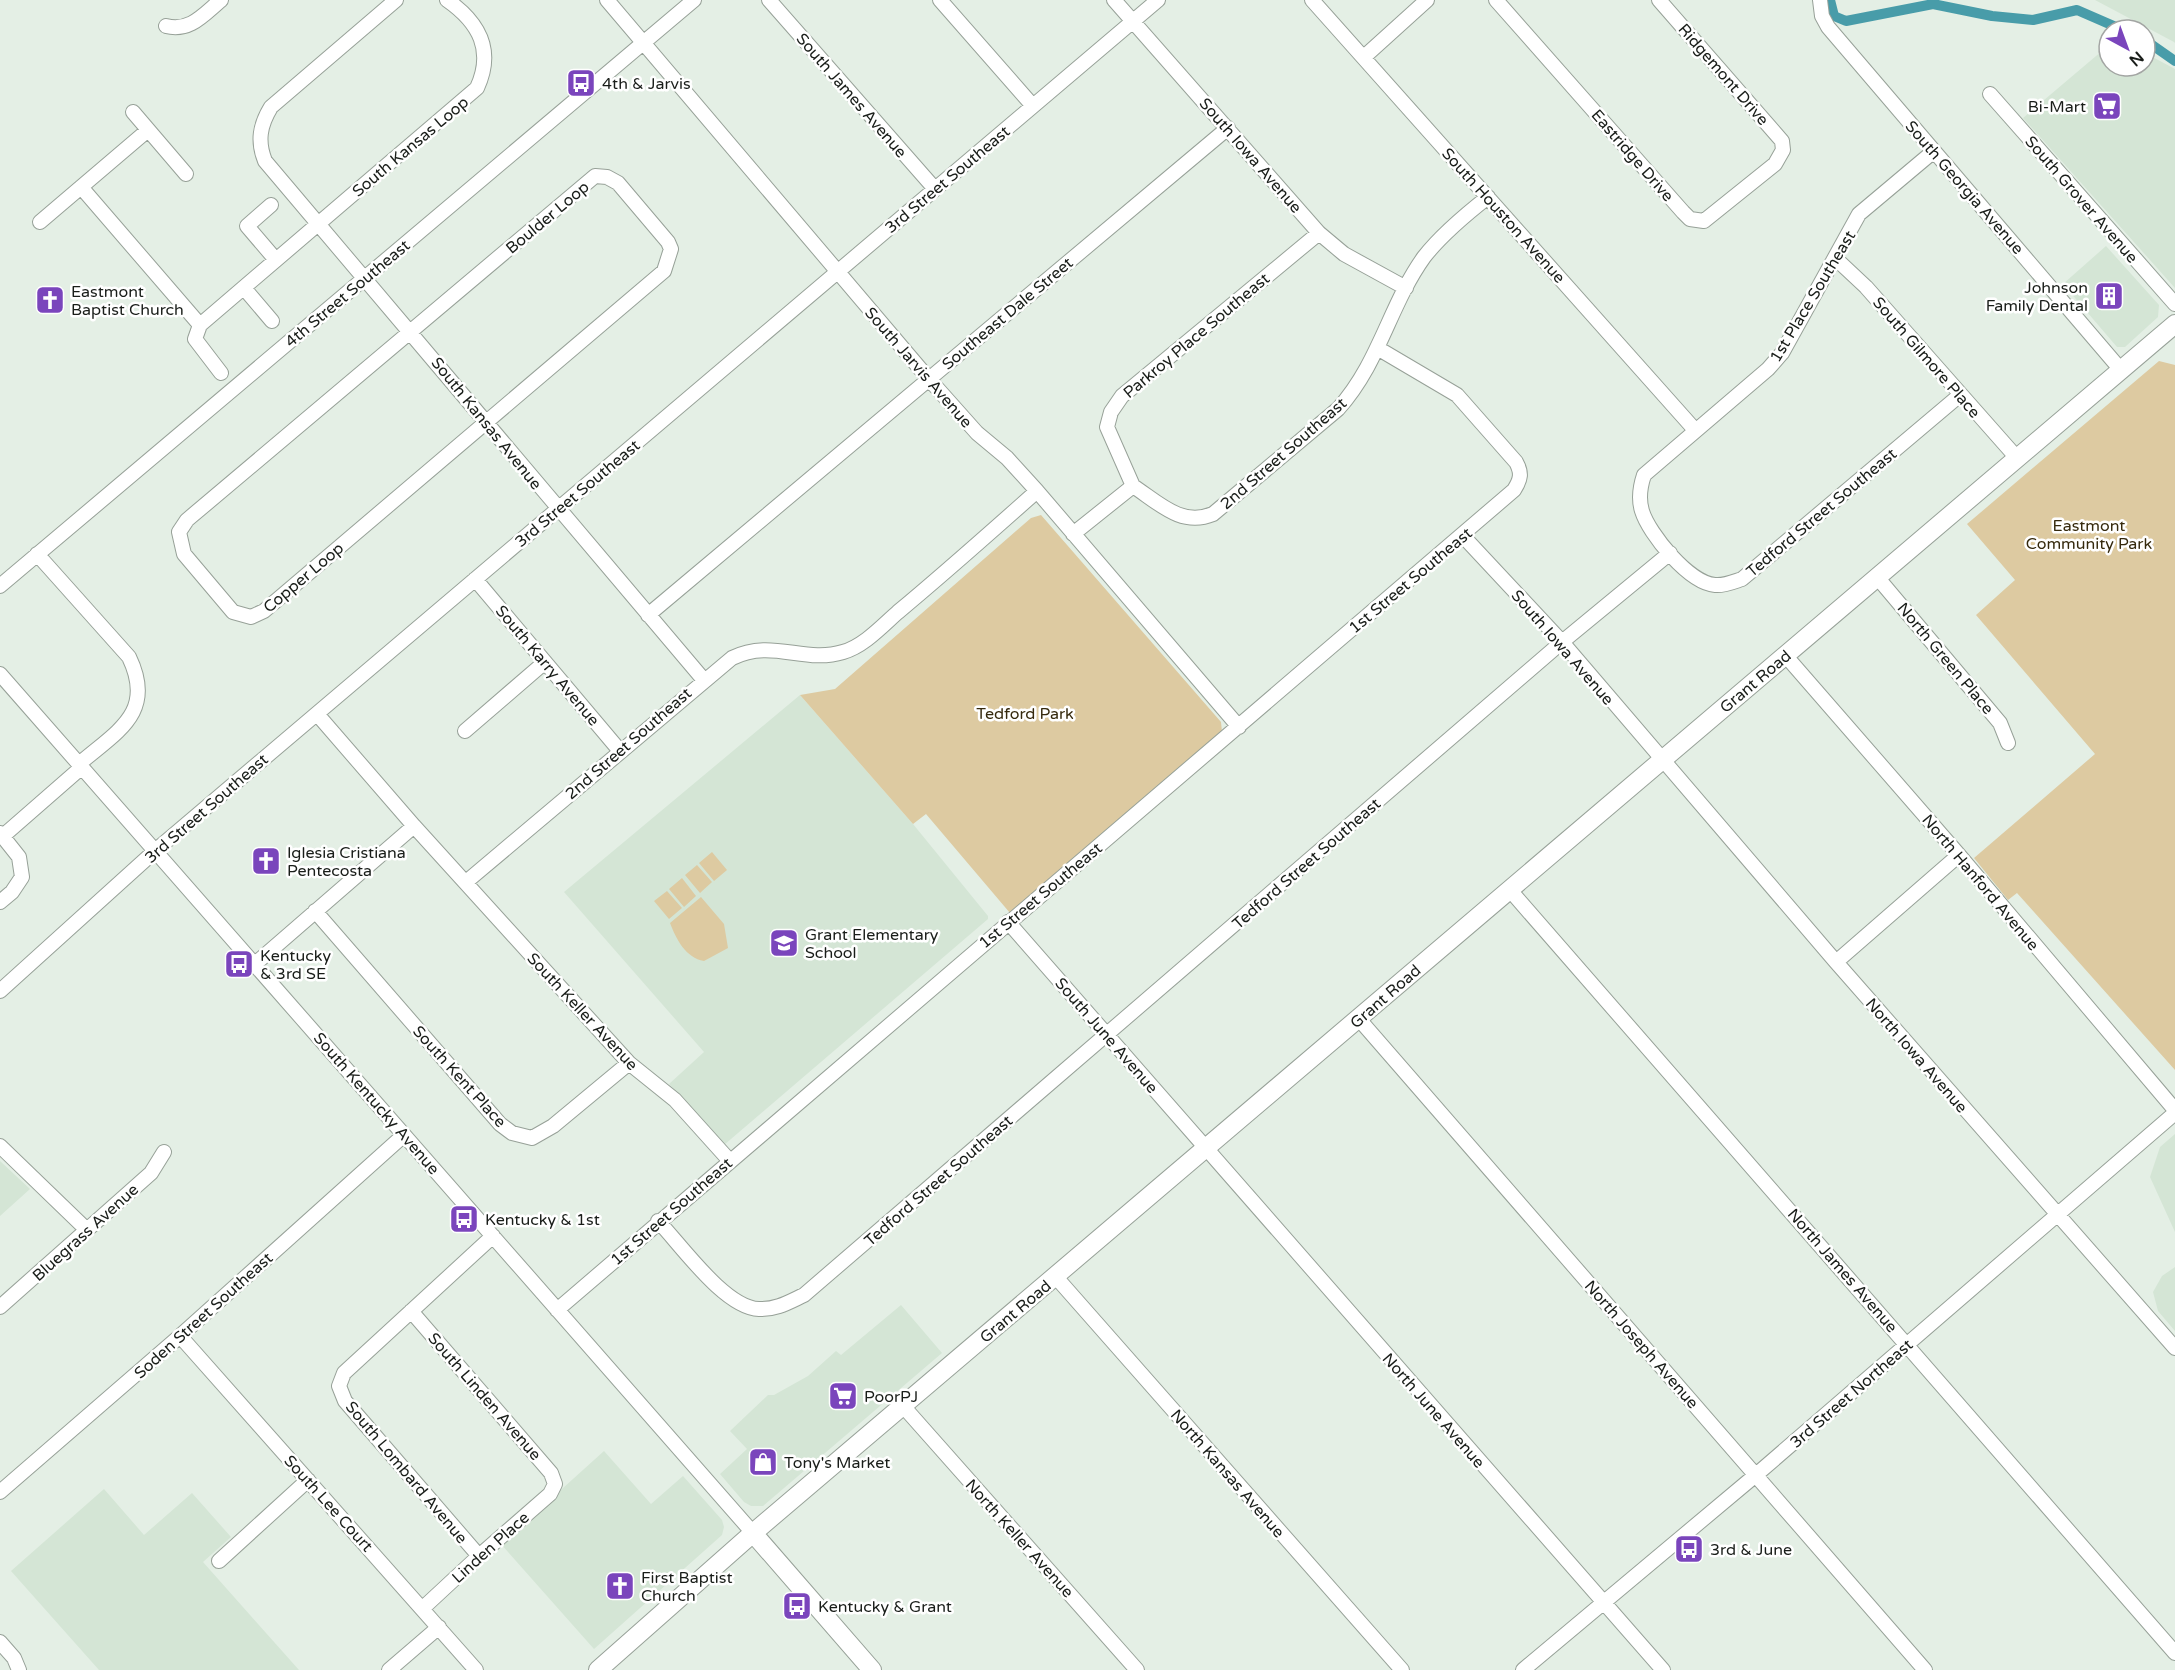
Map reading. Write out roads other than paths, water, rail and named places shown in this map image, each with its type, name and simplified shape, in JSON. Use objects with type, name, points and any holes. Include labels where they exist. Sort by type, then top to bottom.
[{"type":"main road","name":"Grant Road","points":[[598,1670],[753,1533],[2175,324]]},
{"type":"main road","points":[[753,1533],[872,1670]]},
{"type":"street","points":[[166,26],[178,29],[190,26],[221,0]]},
{"type":"street","points":[[364,278],[265,161],[260,150],[261,128],[276,102],[396,0]]},
{"type":"street","name":"South Kansas Loop","points":[[200,326],[477,88],[486,63],[482,40],[478,32],[447,0]]},
{"type":"street","name":"South Jarvis Avenue","points":[[607,0],[836,273],[977,433],[1007,458],[1239,727]]},
{"type":"street","name":"4th Street Southeast","points":[[0,586],[694,0]]},
{"type":"street","name":"South James Avenue","points":[[769,0],[935,189]]},
{"type":"street","points":[[940,0],[1033,106]]},
{"type":"street","name":"South Iowa Avenue","points":[[1113,0],[1319,233],[1344,254],[1406,288]]},
{"type":"street","name":"3rd Street Southeast","points":[[0,991],[156,850],[1158,0]]},
{"type":"street","name":"South Houston Avenue","points":[[1312,0],[1695,430]]},
{"type":"street","points":[[1364,57],[1426,0]]},
{"type":"street","name":"Eastridge Drive","points":[[1496,0],[1690,219],[1704,221],[1711,217],[1775,164],[1783,151]]},
{"type":"street","name":"Ridgemont Drive","points":[[1659,0],[1775,132],[1782,141],[1783,151]]},
{"type":"street","name":"South Georgia Avenue","points":[[1820,0],[1822,16],[1828,27],[2121,370]]},
{"type":"street","name":"South Grover Avenue","points":[[1990,94],[2175,304]]},
{"type":"street","points":[[133,112],[186,174]]},
{"type":"street","name":"Southeast Dale Street","points":[[648,615],[1228,128]]},
{"type":"street","points":[[40,222],[148,130]]},
{"type":"street","name":"1st Place Southeast","points":[[1670,553],[1642,513],[1639,489],[1644,475],[1768,369],[1782,353],[1859,214],[1934,151]]},
{"type":"street","name":"Boulder Loop","points":[[411,331],[596,176],[607,177],[618,183],[668,242],[671,249],[664,271],[486,421]]},
{"type":"street","points":[[81,187],[200,326],[195,339],[221,373]]},
{"type":"street","name":"2nd Street Southeast","points":[[1133,486],[1185,519],[1198,520],[1213,514],[1338,410],[1354,392],[1379,349],[1406,288],[1424,258],[1440,239],[1488,197]]},
{"type":"street","points":[[271,205],[247,226],[276,260]]},
{"type":"street","name":"Parkroy Place Southeast","points":[[1133,486],[1107,427],[1111,412],[1122,396],[1319,233]]},
{"type":"street","name":"South Gilmore Place","points":[[1835,258],[1866,287],[2017,458]]},
{"type":"street","name":"South Kansas Avenue","points":[[364,278],[704,679]]},
{"type":"street","points":[[244,288],[272,321]]},
{"type":"street","name":"Copper Loop","points":[[411,331],[187,520],[178,531],[184,554],[232,612],[250,618],[264,611],[486,421]]},
{"type":"street","name":"1st Street Southeast","points":[[557,1310],[729,1160],[1507,497],[1520,478],[1521,471],[1516,462],[1457,395],[1379,349]]},
{"type":"street","name":"Tedford Street Southeast","points":[[658,1221],[719,1288],[737,1303],[757,1309],[779,1307],[804,1295],[1562,642],[1670,553],[1700,581],[1719,585],[1742,579],[1960,395]]},
{"type":"street","points":[[1073,534],[1133,486]]},
{"type":"street","name":"2nd Street Southeast","points":[[466,882],[704,679],[732,658],[747,650],[772,649],[821,655],[852,649],[1036,491]]},
{"type":"street","name":"South Iowa Avenue","points":[[1462,535],[1562,642],[1662,760]]},
{"type":"street","points":[[0,902],[12,892],[22,877],[19,856],[2,834],[80,766],[125,723],[136,708],[137,675],[129,657],[37,554]]},
{"type":"street","name":"North Green Place","points":[[1877,577],[2000,723],[2008,743]]},
{"type":"street","name":"South Karry Avenue","points":[[475,579],[620,751]]},
{"type":"street","name":"North Hanford Avenue","points":[[1785,655],[1959,855],[2175,1112]]},
{"type":"street","points":[[465,731],[545,662]]},
{"type":"street","name":"South Kentucky Avenue","points":[[0,674],[753,1533]]},
{"type":"street","points":[[317,714],[466,882]]},
{"type":"street","name":"North Iowa Avenue","points":[[1662,760],[2057,1216],[2175,1348]]},
{"type":"street","points":[[255,964],[414,826]]},
{"type":"street","points":[[1836,962],[1959,855]]},
{"type":"street","name":"South Keller Avenue","points":[[466,882],[628,1063],[675,1100],[729,1160]]},
{"type":"street","name":"North James Avenue","points":[[1509,889],[2175,1653]]},
{"type":"street","name":"South Kent Place","points":[[315,911],[500,1124],[512,1133],[532,1138],[554,1126],[628,1063]]},
{"type":"street","name":"South June Avenue","points":[[1008,922],[1206,1148]]},
{"type":"street","name":"North Joseph Avenue","points":[[1358,1018],[1925,1670]]},
{"type":"street","name":"3rd Street Northeast","points":[[1523,1670],[1908,1344],[2175,1112]]},
{"type":"street","name":"Soden Street Southeast","points":[[0,1492],[180,1336],[404,1134]]},
{"type":"street","points":[[0,1146],[87,1230]]},
{"type":"street","name":"North June Avenue","points":[[1206,1148],[1663,1670]]},
{"type":"street","name":"Bluegrass Avenue","points":[[0,1308],[151,1173],[164,1152]]},
{"type":"street","points":[[411,1311],[493,1236]]},
{"type":"street","name":"North Kansas Avenue","points":[[1055,1276],[1402,1670]]},
{"type":"street","name":"South Lombard Avenue","points":[[411,1311],[344,1372],[339,1386],[345,1401],[479,1556]]},
{"type":"street","name":"South Linden Avenue","points":[[411,1311],[551,1473],[555,1484]]},
{"type":"street","name":"South Lee Court","points":[[180,1336],[476,1670]]},
{"type":"street","name":"North Keller Avenue","points":[[903,1406],[1137,1670]]},
{"type":"street","points":[[219,1561],[308,1480]]},
{"type":"street","name":"Linden Place","points":[[423,1608],[550,1494],[555,1484]]},
{"type":"street","points":[[389,1670],[439,1626]]},
{"type":"street","points":[[0,1642],[14,1658],[19,1670]]},
{"type":"waterway","points":[[1830,0],[1834,16],[1846,21],[1933,4],[1992,16],[2033,20],[2077,10],[2097,19]]},
{"type":"waterway","points":[[2157,48],[2175,61]]},
{"type":"place","name":"4th & Jarvis","points":[[581,83]]},
{"type":"place","name":"Bi-Mart","points":[[2107,106]]},
{"type":"place","name":"Johnson Family Dental","points":[[2109,296]]},
{"type":"place","name":"Eastmont Baptist Church","points":[[50,300]]},
{"type":"place","name":"Iglesia Cristiana Pentecosta","points":[[266,861]]},
{"type":"place","name":"Grant Elementary School","points":[[784,943]]},
{"type":"place","name":"Kentucky & 3rd SE","points":[[239,964]]},
{"type":"place","name":"Kentucky & 1st","points":[[464,1219]]},
{"type":"place","name":"PoorPJ","points":[[843,1396]]},
{"type":"place","name":"Tony's Market","points":[[763,1462]]},
{"type":"place","name":"3rd & June","points":[[1689,1549]]},
{"type":"place","name":"First Baptist Church","points":[[620,1586]]},
{"type":"place","name":"Kentucky & Grant","points":[[797,1606]]},
{"type":"park label","name":"Eastmont Community Park","points":[[2089,534]]},
{"type":"park label","name":"Tedford Park","points":[[1025,713]]}]
